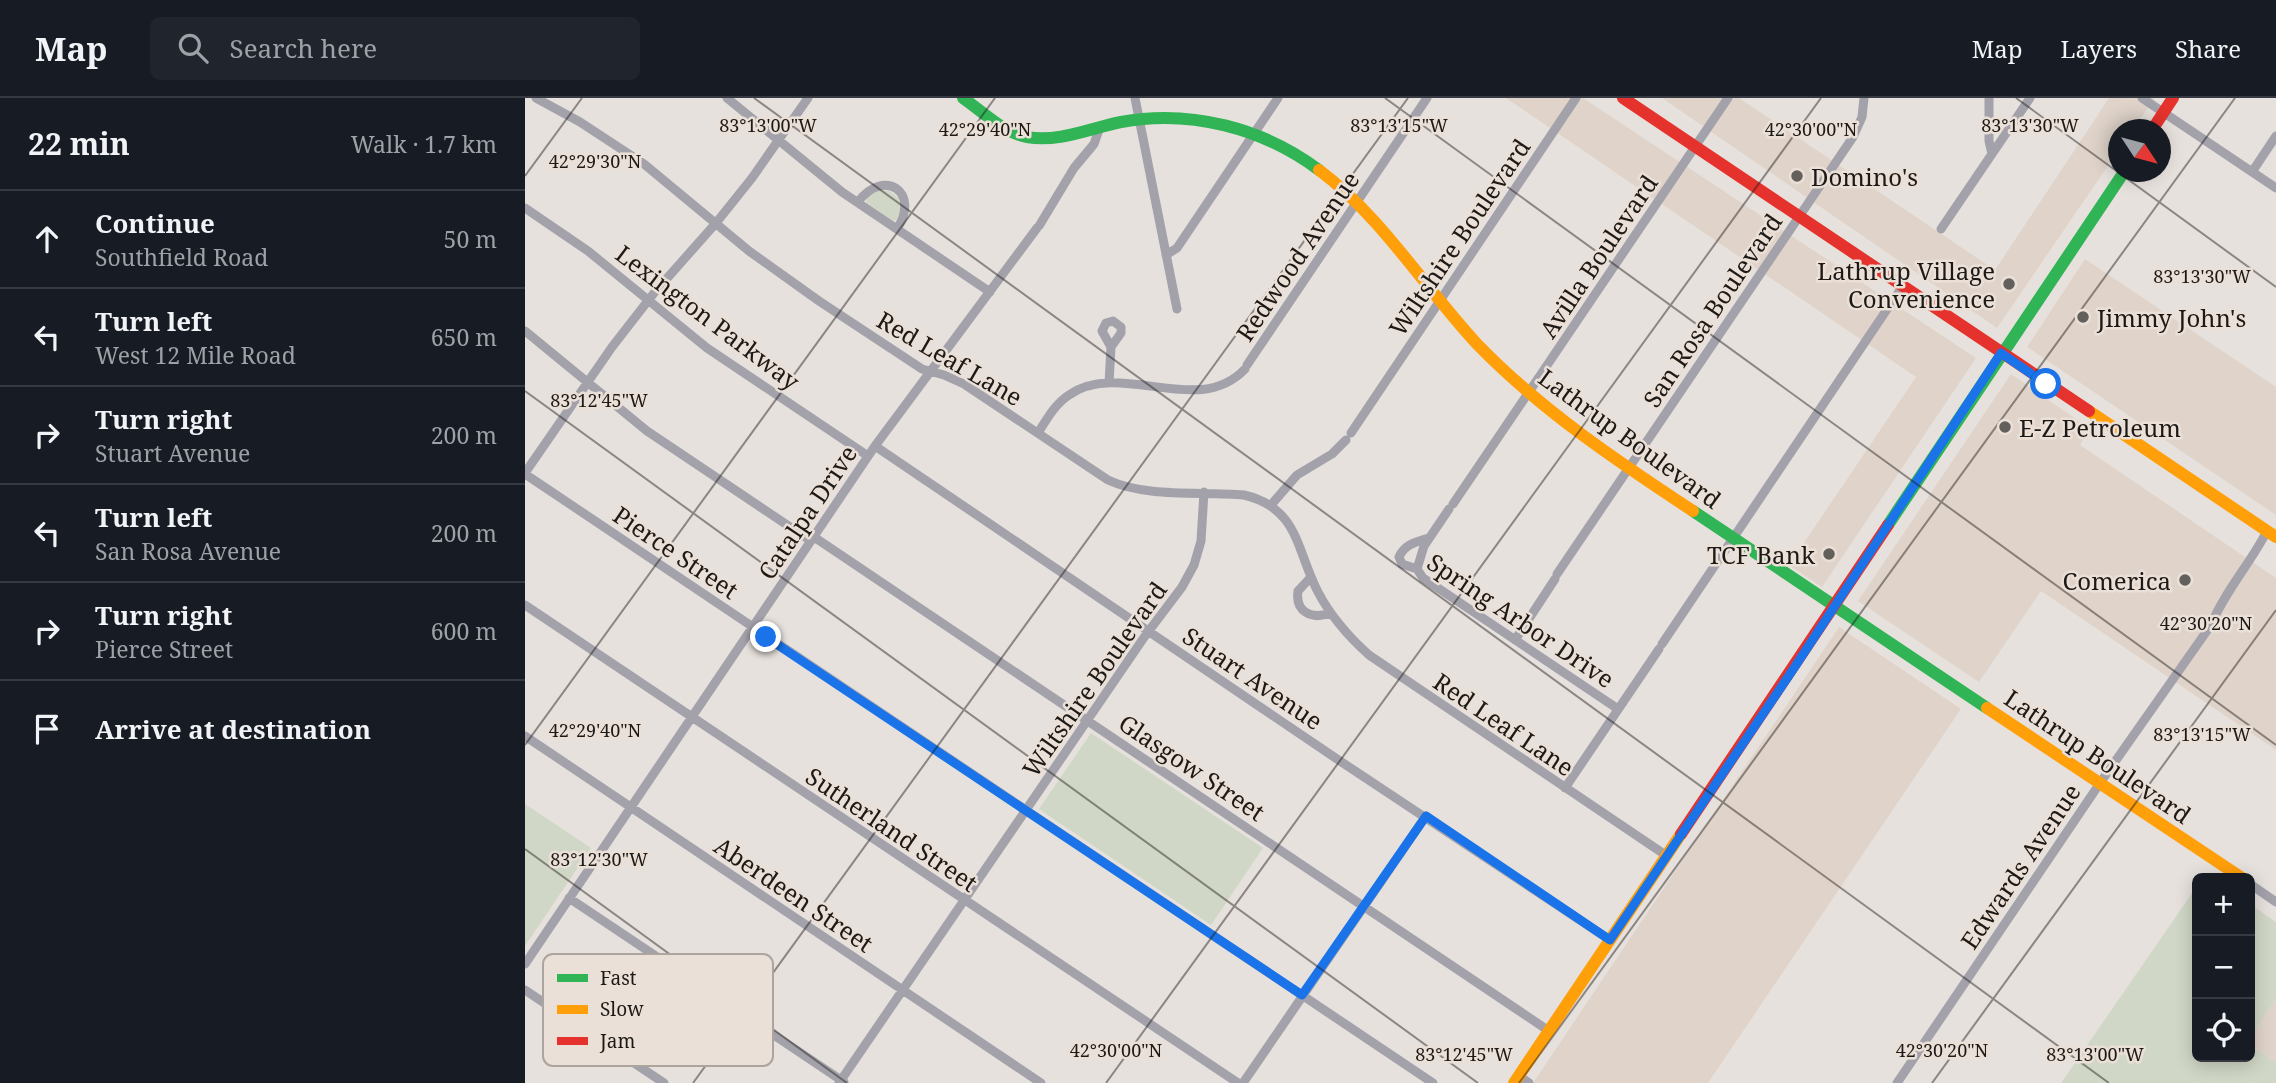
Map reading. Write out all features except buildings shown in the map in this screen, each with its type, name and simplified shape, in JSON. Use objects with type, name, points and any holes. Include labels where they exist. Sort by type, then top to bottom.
[{"type":"main road","name":"Lathrup Boulevard","points":[[963,98],[1018,134],[1029,137],[1140,120],[1185,119],[1223,125],[1253,134],[1278,144],[1313,165],[1356,203],[1483,350],[1529,393],[1575,430],[1629,469],[2235,873]]},
{"type":"main road","points":[[1623,98],[2271,534]]},
{"type":"main road","points":[[2159,119],[2173,98]]},
{"type":"main road","points":[[1520,1081],[1549,1031],[2117,182]]},
{"type":"street","name":"Red Leaf Lane","points":[[536,98],[588,127],[644,164],[769,267],[905,358],[930,372],[964,384],[1098,474],[1117,484],[1145,490],[1244,495],[1279,511],[1292,528],[1311,577],[1330,613],[1349,636],[1376,661],[1667,856]]},
{"type":"street","points":[[727,98],[857,202],[989,292]]},
{"type":"street","points":[[525,473],[587,382],[649,300],[716,223],[779,142],[808,98]]},
{"type":"street","points":[[1135,98],[1177,309]]},
{"type":"street","points":[[1166,256],[1177,248],[1277,98]]},
{"type":"street","name":"Redwood Avenue","points":[[1038,433],[1066,397],[1087,386],[1109,383],[1213,389],[1230,382],[1246,367],[1427,98]]},
{"type":"street","name":"Wiltshire Boulevard","points":[[1271,506],[1297,475],[1332,454],[1348,436],[1576,98]]},
{"type":"street","name":"Avilla Boulevard","points":[[1417,569],[1420,554],[1429,538],[1728,98]]},
{"type":"street","name":"San Rosa Boulevard","points":[[1515,640],[1857,130],[1862,117],[1864,98]]},
{"type":"street","points":[[1989,98],[1989,141],[1992,154]]},
{"type":"street","points":[[1941,229],[2030,98]]},
{"type":"street","points":[[2143,98],[2276,188]]},
{"type":"street","name":"Catalpa Drive","points":[[525,964],[868,456],[1038,227],[1075,168],[1094,144],[1100,128]]},
{"type":"street","points":[[2252,172],[2276,136]]},
{"type":"street","points":[[857,202],[875,186],[895,188],[906,204],[904,217],[897,229]]},
{"type":"street","name":"Lexington Parkway","points":[[525,208],[588,251],[723,359],[868,456]]},
{"type":"street","points":[[1565,788],[1902,287]]},
{"type":"street","name":"Glasgow Street","points":[[525,331],[673,449],[1087,720],[1549,1031]]},
{"type":"street","points":[[1109,383],[1111,348]]},
{"type":"street","name":"Stuart Avenue","points":[[875,446],[1610,940]]},
{"type":"street","name":"Pierce Street","points":[[525,473],[1433,1083]]},
{"type":"street","name":"Wiltshire Boulevard","points":[[842,1082],[1087,720],[1182,587],[1194,565],[1201,541],[1204,492]]},
{"type":"street","name":"Edwards Avenue","points":[[1897,1083],[2214,619],[2224,599],[2259,547],[2271,534]]},
{"type":"street","name":"Avilla Boulevard","points":[[1402,564],[1399,557],[1403,549],[1414,542],[1429,538]]},
{"type":"street","name":"Spring Arbor Drive","points":[[1402,564],[1417,569],[1423,578],[1618,709]]},
{"type":"street","points":[[1311,577],[1298,591],[1299,607],[1313,616],[1330,613]]},
{"type":"street","name":"Sutherland Street","points":[[525,606],[1240,1083]]},
{"type":"street","name":"Aberdeen Street","points":[[525,736],[1041,1083]]},
{"type":"street","points":[[1240,1083],[1426,816]]},
{"type":"street","points":[[2255,887],[2276,901]]},
{"type":"street","points":[[569,898],[652,954]]},
{"type":"street","points":[[525,990],[543,1002]]},
{"type":"street","points":[[773,1035],[842,1082]]},
{"type":"street","points":[[639,1066],[664,1083]]},
{"type":"shaded area","points":[[1506,98],[1583,98],[1976,358],[1822,587],[1789,565],[1916,377]]},
{"type":"shaded area","points":[[1662,98],[1739,98],[1995,270],[2109,98],[2155,98],[2140,119],[2108,119],[2108,166],[1997,328]]},
{"type":"shaded area","points":[[2085,259],[2276,387],[2276,515],[2027,347]]},
{"type":"shaded area","points":[[2011,374],[2090,429],[2080,445],[2276,578],[2276,750],[2041,591],[1979,682],[1858,601]]},
{"type":"shaded area","points":[[1839,627],[1961,709],[1708,1083],[1533,1083]]},
{"type":"shaded area","points":[[2276,999],[2276,1063],[2255,1048],[2255,1030]]},
{"type":"green space","points":[[881,189],[892,193],[899,200],[900,209],[896,220],[893,221],[866,202],[868,197]]},
{"type":"green space","points":[[1091,733],[1263,848],[1211,925],[1039,809]]},
{"type":"green space","points":[[525,804],[591,848],[525,946]]},
{"type":"green space","points":[[2192,893],[2192,1062],[2255,1062],[2255,1048],[2276,1063],[2276,1083],[2061,1083]]},
{"type":"green space","points":[[2255,907],[2276,922],[2276,999],[2255,1030]]},
{"type":"traffic: fast","points":[[963,98],[1001,126],[1027,137],[1051,138],[1121,122],[1147,119],[1199,120],[1250,133],[1297,155],[1319,170]]},
{"type":"traffic: fast","points":[[1888,525],[2117,182]]},
{"type":"traffic: fast","points":[[1693,511],[1987,708]]},
{"type":"traffic: slow","points":[[1319,170],[1363,209],[1477,344],[1527,391],[1581,434],[1693,511]]},
{"type":"traffic: slow","points":[[2089,411],[2276,537]]},
{"type":"traffic: slow","points":[[1987,708],[2234,873]]},
{"type":"traffic: slow","points":[[1514,1083],[1681,834]]},
{"type":"traffic: jam","points":[[1623,98],[2089,411]]},
{"type":"traffic: jam","points":[[2159,119],[2173,98]]},
{"type":"traffic: jam","points":[[1681,834],[1888,525]]},
{"type":"place","name":"Domino's","points":[[1797,176]]},
{"type":"place","name":"Lathrup Village Convenience","points":[[2009,284]]},
{"type":"place","name":"Jimmy John's","points":[[2083,317]]},
{"type":"place","name":"E-Z Petroleum","points":[[2005,427]]},
{"type":"place","name":"TCF Bank","points":[[1829,554]]},
{"type":"place","name":"Comerica","points":[[2185,580]]},
{"type":"route","points":[[766,637],[1302,995],[1426,816],[1610,940],[1794,668],[2001,353],[2046,384]]}]
